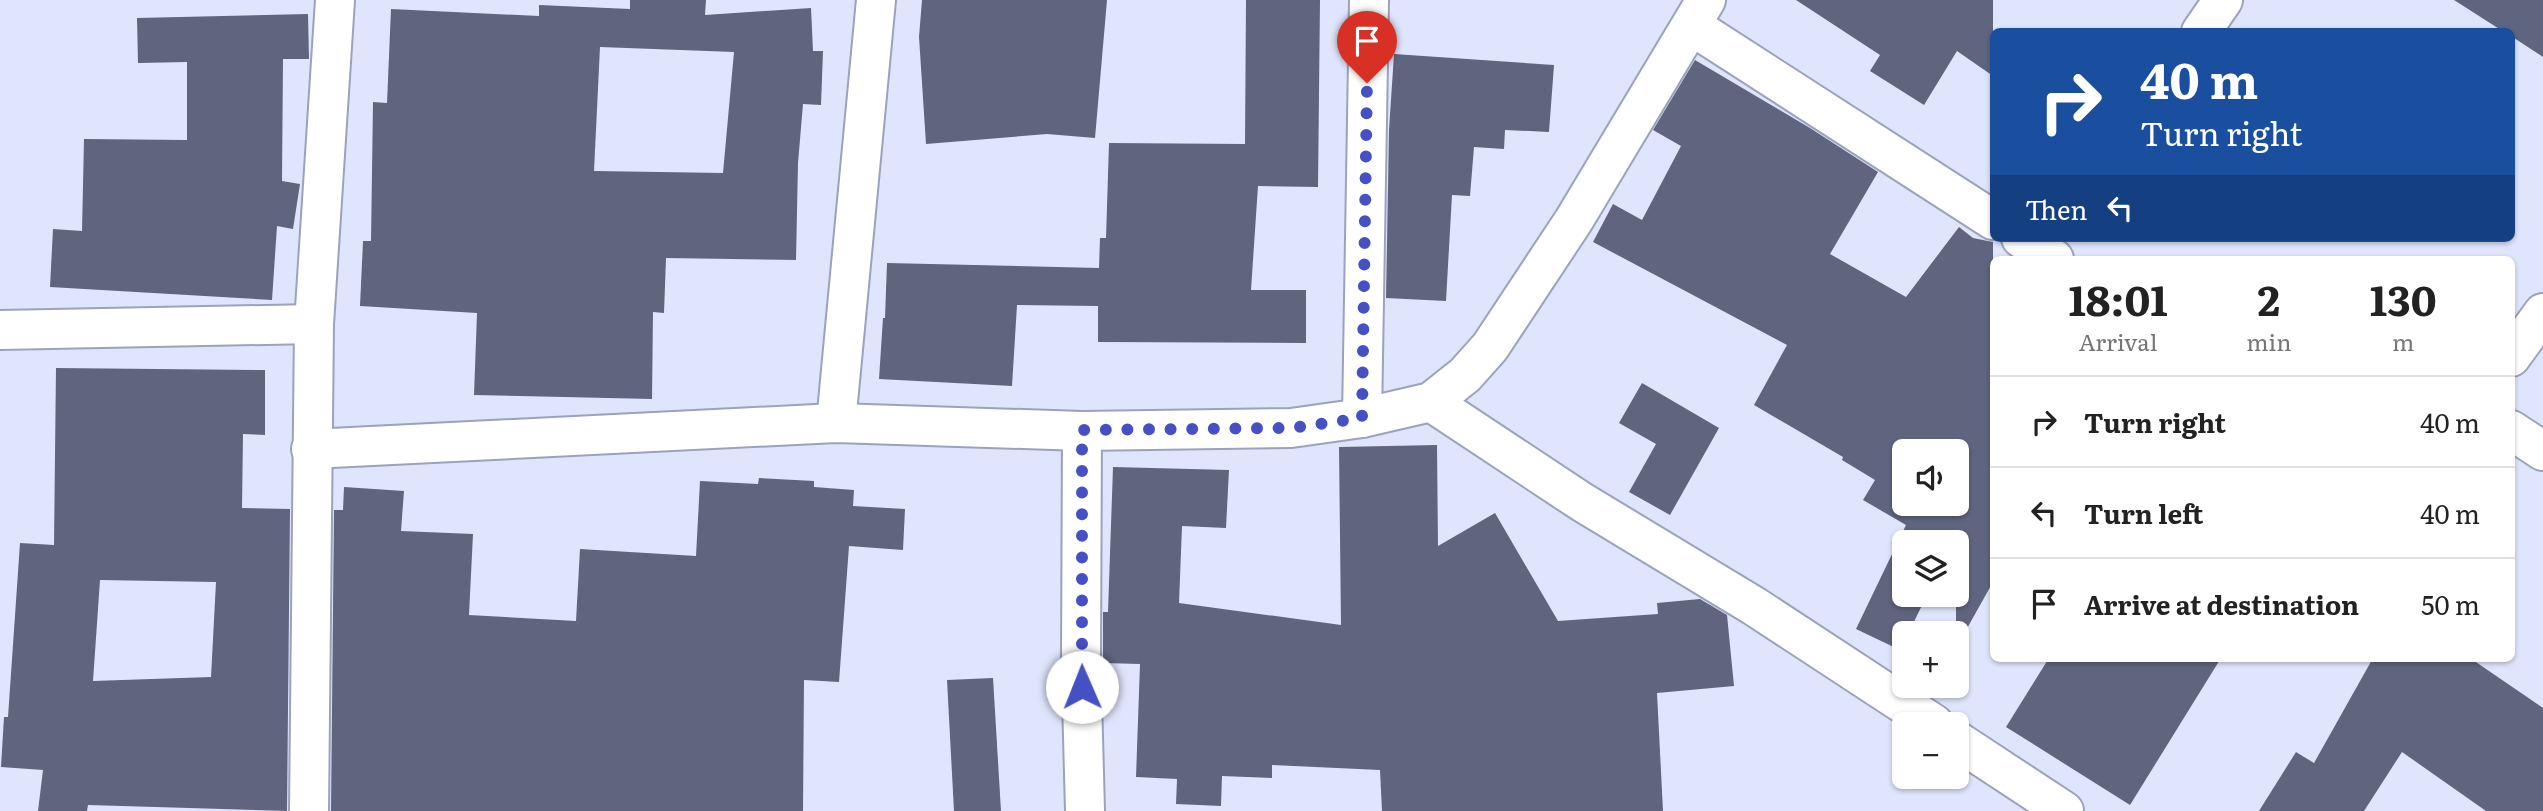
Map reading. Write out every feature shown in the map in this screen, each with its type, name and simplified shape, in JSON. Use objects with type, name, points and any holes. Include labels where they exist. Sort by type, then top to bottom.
[{"type":"street","points":[[309,811],[314,324],[335,0]]},
{"type":"street","points":[[836,423],[876,0]]},
{"type":"street","points":[[1362,418],[1369,0]]},
{"type":"street","points":[[2205,28],[2223,0]]},
{"type":"street","points":[[311,449],[836,423],[1082,430],[1291,428],[1362,418],[1431,402],[1465,375],[1490,347],[1574,220],[1699,13],[1990,218]]},
{"type":"street","points":[[2515,352],[2543,313]]},
{"type":"street","points":[[0,330],[314,324]]},
{"type":"street","points":[[1431,402],[1582,502],[1754,606],[1916,712]]},
{"type":"street","points":[[1082,430],[1081,662],[1085,811]]},
{"type":"street","points":[[2515,433],[2543,451]]},
{"type":"street","points":[[1969,749],[2064,811]]},
{"type":"building","points":[[630,0],[706,0],[705,15],[811,8],[813,51],[823,51],[821,105],[803,104],[798,163],[796,260],[666,258],[664,313],[653,312],[652,399],[474,395],[477,313],[360,306],[363,241],[371,241],[373,102],[387,103],[391,9],[539,16],[539,5],[630,9]],"holes":[[[600,47],[734,52],[723,173],[594,171]]]},
{"type":"building","points":[[922,0],[1107,0],[1095,138],[1047,134],[926,144],[919,37]]},
{"type":"building","points":[[1246,0],[1320,0],[1318,187],[1258,186],[1251,290],[1306,290],[1306,343],[1098,342],[1098,306],[1017,305],[1012,386],[879,379],[887,263],[1099,268],[1100,238],[1106,238],[1109,143],[1245,144]]},
{"type":"building","points":[[1796,0],[1993,0],[1990,74],[1957,51],[1924,105],[1870,71],[1880,55]]},
{"type":"building","points":[[2454,0],[2543,0],[2543,57],[2515,39],[2515,28],[2498,28]]},
{"type":"building","points":[[308,14],[309,59],[283,59],[282,181],[300,184],[293,229],[277,226],[272,300],[50,287],[53,229],[82,231],[84,139],[187,140],[187,62],[138,63],[137,18]]},
{"type":"building","points":[[1394,54],[1554,65],[1549,132],[1505,130],[1504,149],[1474,147],[1470,196],[1452,195],[1446,301],[1386,298],[1389,130]]},
{"type":"building","points":[[1695,60],[1878,172],[1830,254],[1906,297],[1959,227],[1973,238],[1993,242],[1993,256],[1990,256],[1990,587],[1969,625],[1969,621],[1956,621],[1956,607],[1969,607],[1969,530],[1904,530],[1906,525],[1863,500],[1875,480],[1842,460],[1843,457],[1754,405],[1787,345],[1593,242],[1613,204],[1642,220],[1681,146],[1653,130]]},
{"type":"building","points":[[56,368],[265,370],[265,435],[243,434],[242,508],[290,509],[287,811],[88,805],[87,811],[38,811],[43,770],[1,767],[4,717],[8,717],[20,543],[54,545]],"holes":[[[100,580],[216,582],[211,677],[93,681]]]},
{"type":"building","points":[[1642,383],[1719,428],[1670,515],[1629,492],[1656,444],[1619,423]]},
{"type":"building","points":[[1437,445],[1438,546],[1495,513],[1558,621],[1658,614],[1657,603],[1700,599],[1727,615],[1734,686],[1657,693],[1663,811],[1382,811],[1380,770],[1272,765],[1272,778],[1222,776],[1221,806],[1176,804],[1177,779],[1136,777],[1140,664],[1103,663],[1103,612],[1108,612],[1113,467],[1229,470],[1226,528],[1182,526],[1179,603],[1341,625],[1339,447]]},
{"type":"building","points":[[759,478],[814,481],[814,487],[854,490],[853,506],[905,509],[903,550],[849,546],[839,682],[804,680],[803,811],[331,811],[334,510],[343,510],[344,487],[404,491],[401,531],[473,534],[469,615],[576,621],[580,549],[696,556],[700,481],[758,484]]},
{"type":"building","points":[[1892,554],[1892,607],[1921,607],[1914,621],[1892,621],[1892,646],[1856,629]]},
{"type":"building","points":[[2047,662],[2219,662],[2130,805],[2006,727]]},
{"type":"building","points":[[2371,662],[2476,662],[2543,708],[2543,811],[2486,811],[2402,752],[2364,811],[2259,811],[2296,752],[2314,763]]},
{"type":"building","points":[[993,678],[1001,811],[954,811],[947,680]]},
{"type":"route","points":[[1082,687],[1082,430],[1224,431],[1291,428],[1362,418],[1367,83]]}]
